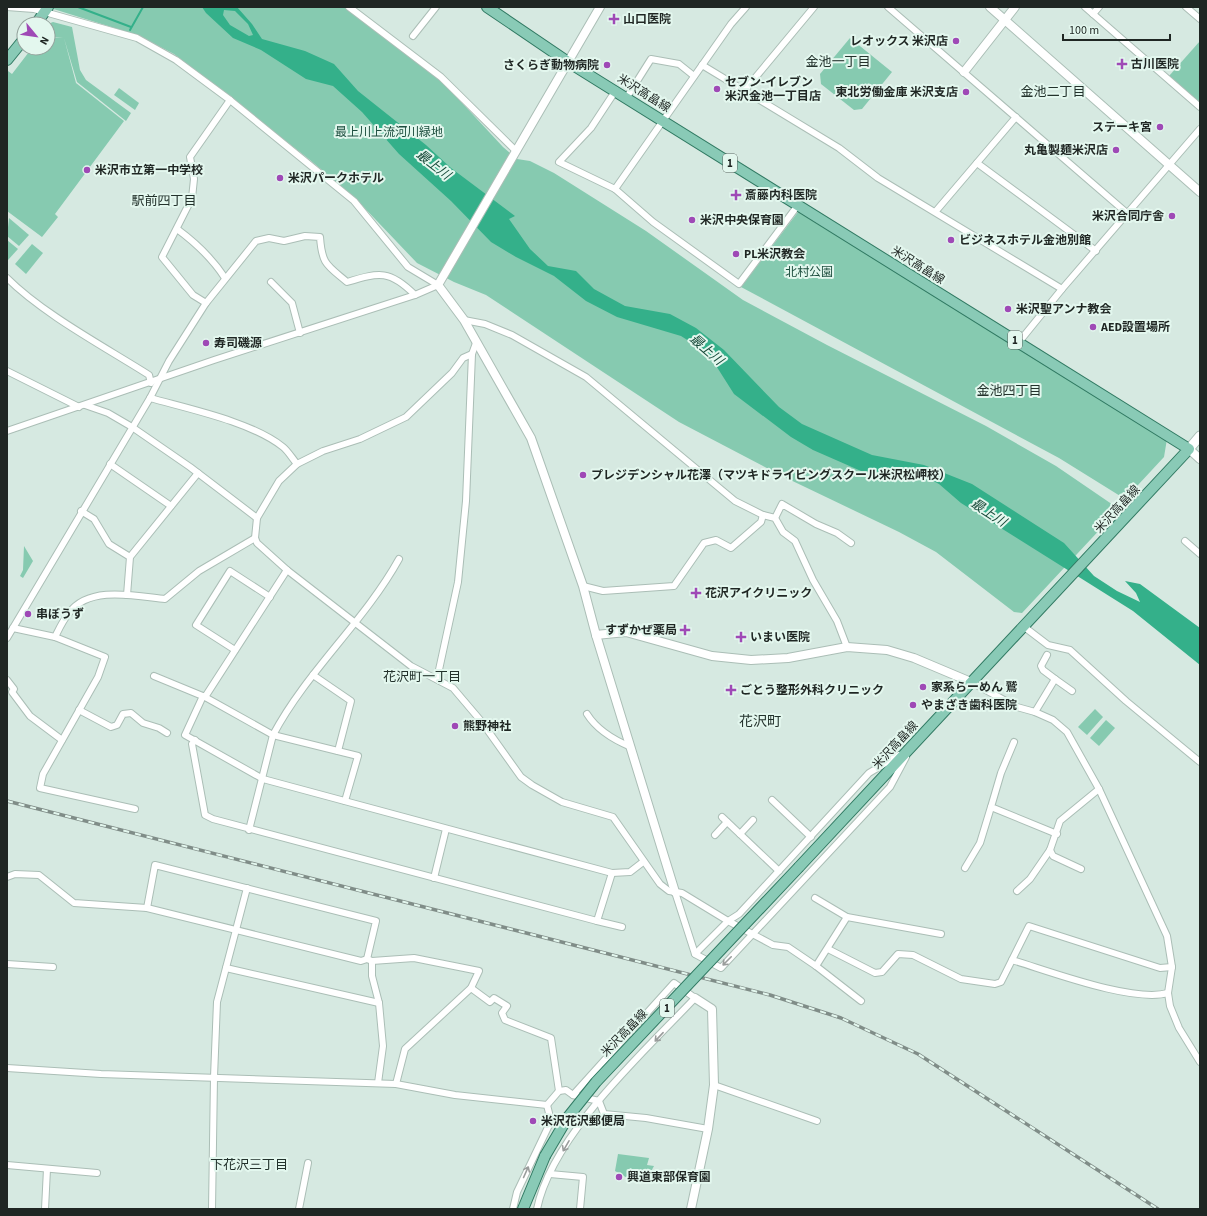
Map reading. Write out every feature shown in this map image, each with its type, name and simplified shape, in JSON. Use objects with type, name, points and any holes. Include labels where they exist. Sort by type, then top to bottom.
[{"type":"main road","name":"米沢高畠線","points":[[488,7],[568,62],[616,90],[663,121],[1189,449],[596,1082],[568,1117],[545,1156],[523,1209]]},
{"type":"main road","points":[[7,60],[16,49]]},
{"type":"main road","points":[[1189,449],[1200,436]]},
{"type":"street","points":[[7,7],[47,10],[137,38],[176,60],[230,100],[354,201],[408,267],[438,285],[464,320],[531,438],[583,586],[596,635],[695,954],[721,968],[890,787],[909,749]]},
{"type":"street","points":[[349,7],[441,77],[516,151]]},
{"type":"street","points":[[413,36],[436,7]]},
{"type":"street","points":[[7,431],[152,383],[214,360],[415,296],[438,285],[600,7]]},
{"type":"street","points":[[615,189],[731,24],[746,7]]},
{"type":"street","points":[[745,90],[814,7]]},
{"type":"street","points":[[888,7],[1128,214]]},
{"type":"street","points":[[990,7],[1200,192]]},
{"type":"street","points":[[964,72],[1015,7]]},
{"type":"street","points":[[1085,7],[1200,107]]},
{"type":"street","points":[[1094,14],[1099,7]]},
{"type":"street","points":[[1186,7],[1200,19]]},
{"type":"street","points":[[627,97],[651,59],[679,64],[694,76]]},
{"type":"street","points":[[702,65],[838,148],[878,178],[936,211],[1062,289]]},
{"type":"street","points":[[616,90],[591,128],[559,162],[615,189],[653,222],[739,284],[798,205]]},
{"type":"street","points":[[206,303],[193,295],[162,257],[192,198],[194,179],[190,157],[230,100]]},
{"type":"street","points":[[936,211],[1016,117]]},
{"type":"street","points":[[1019,342],[1062,289],[1170,166],[1200,129]]},
{"type":"street","points":[[977,163],[1096,251]]},
{"type":"street","points":[[177,229],[196,243],[216,264],[225,278]]},
{"type":"street","points":[[7,638],[150,398],[169,361],[206,303],[256,241],[269,238],[284,240],[305,236],[320,237],[321,255],[325,263],[347,282],[387,274],[402,282],[415,296]]},
{"type":"street","points":[[8,281],[63,320],[149,375],[152,383]]},
{"type":"street","points":[[271,282],[292,303],[300,333]]},
{"type":"street","points":[[464,320],[485,324],[512,335],[586,377],[735,501],[763,515],[775,518],[784,532],[796,541],[813,580],[837,622],[847,647]]},
{"type":"street","points":[[437,679],[459,567],[466,501],[472,354],[476,343]]},
{"type":"street","points":[[472,354],[463,358],[452,372],[406,417],[360,439],[323,451],[297,464],[279,481],[257,518],[255,538],[257,543],[287,570],[354,624],[411,666],[453,688],[482,721],[521,777],[562,802],[613,817],[643,862],[660,884],[669,891],[682,893],[728,921],[773,945],[788,947],[816,966],[861,1001]]},
{"type":"street","points":[[7,370],[82,406],[108,413],[132,427],[198,473],[257,518]]},
{"type":"street","points":[[150,398],[245,426],[263,434],[285,448],[297,464]]},
{"type":"street","points":[[1189,449],[1200,459]]},
{"type":"street","points":[[110,464],[171,506]]},
{"type":"street","points":[[127,595],[130,557],[198,473]]},
{"type":"street","points":[[775,518],[782,504],[816,524],[837,533],[851,543]]},
{"type":"street","points":[[82,511],[94,519],[109,544],[130,557]]},
{"type":"street","points":[[583,586],[603,591],[674,586],[704,542],[716,540],[731,548],[761,522],[763,515]]},
{"type":"street","points":[[55,637],[68,613],[84,600],[104,595],[127,595],[165,599],[199,571],[255,538]]},
{"type":"street","points":[[1185,541],[1200,554]]},
{"type":"street","points":[[249,830],[273,735],[280,722],[313,675],[388,579],[399,559]]},
{"type":"street","points":[[287,570],[204,697],[185,735],[263,779],[612,873],[630,872],[643,862]]},
{"type":"street","points":[[235,650],[196,624],[230,571],[270,597]]},
{"type":"street","points":[[1027,623],[1048,645],[1070,650],[1126,700],[1200,762]]},
{"type":"street","points":[[13,628],[55,637],[105,657],[98,677],[43,774],[40,788],[135,809]]},
{"type":"street","points":[[596,635],[626,632],[712,656],[751,660],[788,658],[847,647],[887,650],[914,658],[971,682],[1017,707],[1035,712],[1053,720],[1067,732],[1099,790],[1167,936],[1172,967],[1168,993],[1170,1006],[1179,1028],[1200,1062]]},
{"type":"street","points":[[1047,655],[1041,666],[1043,670],[1072,691]]},
{"type":"street","points":[[313,675],[351,701],[338,751]]},
{"type":"street","points":[[154,676],[204,697],[273,735],[358,756],[345,801]]},
{"type":"street","points":[[7,680],[14,689],[12,692],[30,716],[62,740]]},
{"type":"street","points":[[1035,712],[1055,680]]},
{"type":"street","points":[[79,710],[111,727],[117,725],[123,714],[131,713],[144,723],[159,728],[167,733]]},
{"type":"street","points":[[587,714],[593,722],[615,740],[631,747]]},
{"type":"street","points":[[195,740],[192,744],[205,814],[213,819],[249,830],[622,927]]},
{"type":"street","points":[[965,868],[980,843],[1001,773],[1014,742]]},
{"type":"street","points":[[695,954],[728,921],[739,914],[869,773],[909,749]]},
{"type":"street","points":[[1017,891],[1030,879],[1050,850],[1057,834],[1060,821],[1099,790]]},
{"type":"street","points":[[772,800],[811,837]]},
{"type":"street","points":[[991,807],[1057,834]]},
{"type":"street","points":[[722,817],[779,871]]},
{"type":"street","points":[[740,834],[753,820]]},
{"type":"street","points":[[715,835],[727,822]]},
{"type":"street","points":[[434,878],[446,829]]},
{"type":"street","points":[[1050,850],[1053,856],[1081,869]]},
{"type":"street","points":[[146,908],[155,866],[376,921],[369,960],[379,1003],[383,1046],[378,1083]]},
{"type":"street","points":[[597,921],[612,873]]},
{"type":"street","points":[[7,877],[15,874],[39,875],[74,903],[146,908],[361,961],[414,958],[479,971],[470,988],[405,1049],[396,1084]]},
{"type":"street","points":[[212,1209],[217,1002],[246,888]]},
{"type":"street","points":[[815,898],[847,917],[942,934]]},
{"type":"street","points":[[816,966],[847,917]]},
{"type":"street","points":[[828,949],[875,973],[882,972],[898,954],[913,955],[961,979],[995,984],[1001,982],[1029,926],[1160,968],[1172,967]]},
{"type":"street","points":[[1012,960],[1084,982],[1141,995],[1148,996],[1168,993]]},
{"type":"street","points":[[7,964],[53,967]]},
{"type":"street","points":[[226,968],[379,1003]]},
{"type":"street","points":[[573,1095],[674,983],[712,1009],[714,1085],[708,1129],[691,1209]]},
{"type":"street","points":[[470,988],[490,1002],[494,998],[507,1006],[502,1013],[505,1020],[551,1038],[559,1091]]},
{"type":"street","points":[[537,1209],[550,1174],[569,1140],[598,1101],[695,998]]},
{"type":"street","points":[[7,1068],[101,1074],[396,1084],[456,1095],[548,1105]]},
{"type":"street","points":[[714,1085],[817,1121]]},
{"type":"street","points":[[513,1209],[517,1192],[551,1121],[548,1105],[559,1091],[566,1090],[573,1095],[598,1101]]},
{"type":"street","points":[[598,1101],[604,1114],[646,1118],[708,1129]]},
{"type":"street","points":[[299,1209],[308,1163]]},
{"type":"street","points":[[7,1165],[97,1173]]},
{"type":"street","points":[[45,1209],[46,1169]]},
{"type":"street","points":[[550,1174],[583,1177],[580,1209]]},
{"type":"green space","name":"最上川上流河川緑地","points":[[47,7],[345,7],[438,77],[503,147],[517,159],[530,161],[554,173],[646,231],[743,300],[827,345],[986,426],[1056,466],[1119,509],[1022,613],[1014,612],[936,552],[899,532],[780,475],[679,422],[486,295],[454,282],[417,263],[355,198],[310,160],[174,54],[137,35]]},
{"type":"green space","points":[[56,23],[72,27],[80,70],[86,80],[131,113],[126,121],[77,82],[64,38],[76,83],[124,121],[55,214],[58,217],[42,237],[7,211],[7,72],[8,71],[12,74],[26,56],[56,56],[56,38],[63,38],[56,37]]},
{"type":"green space","points":[[850,38],[892,72],[862,109],[854,110],[821,84],[820,74]]},
{"type":"green space","points":[[1200,41],[1200,104],[1169,76]]},
{"type":"green space","points":[[119,88],[139,103],[135,110],[114,95]]},
{"type":"green space","name":"北村公園","points":[[798,212],[1167,439],[1164,457],[1125,499],[1059,458],[741,287]]},
{"type":"green space","points":[[9,218],[29,235],[19,246],[7,236]]},
{"type":"green space","points":[[7,240],[18,249],[8,260],[7,259]]},
{"type":"green space","points":[[32,244],[43,253],[26,274],[15,264]]},
{"type":"green space","points":[[24,546],[33,561],[23,578],[20,576],[23,570]]},
{"type":"green space","points":[[1095,709],[1103,717],[1087,735],[1078,727]]},
{"type":"green space","points":[[1106,720],[1115,728],[1099,746],[1090,738]]},
{"type":"green space","points":[[618,1154],[649,1158],[647,1165],[654,1166],[647,1179],[631,1180],[615,1171]]},
{"type":"water","name":"最上川","points":[[202,7],[237,7],[252,24],[262,39],[305,51],[334,64],[358,91],[426,145],[451,168],[515,216],[509,219],[530,249],[548,266],[576,271],[594,289],[625,306],[670,314],[696,328],[724,350],[779,407],[802,424],[872,455],[924,465],[972,484],[1064,543],[1094,576],[1117,591],[1140,602],[1136,593],[1125,581],[1140,584],[1200,628],[1200,665],[1133,611],[961,503],[939,484],[918,473],[861,471],[813,450],[791,437],[734,394],[708,353],[681,336],[617,317],[586,301],[554,276],[516,257],[491,242],[451,201],[399,154],[362,112],[333,86],[306,79],[261,50],[233,38],[206,13]],"holes":[[[224,10],[235,11],[248,24],[253,35],[249,36],[230,25],[223,15]]]},
{"type":"waterway","points":[[78,7],[131,27]]},
{"type":"waterway","points":[[130,30],[143,7]]},
{"type":"railway","points":[[7,801],[770,995],[841,1018],[918,1054],[1158,1209]]},
{"type":"place","name":"山口医院","points":[[614,19]]},
{"type":"place","name":"レオックス 米沢店","points":[[956,41]]},
{"type":"place","name":"古川医院","points":[[1122,64]]},
{"type":"place","name":"さくらぎ動物病院","points":[[607,65]]},
{"type":"place","name":"セブン-イレブン 米沢金池一丁目店","points":[[717,89]]},
{"type":"place","name":"東北労働金庫 米沢支店","points":[[966,92]]},
{"type":"place","name":"ステーキ宮","points":[[1160,127]]},
{"type":"place","name":"丸亀製麺米沢店","points":[[1116,150]]},
{"type":"place","name":"米沢市立第一中学校","points":[[87,170]]},
{"type":"place","name":"米沢パークホテル","points":[[280,178]]},
{"type":"place","name":"斎藤内科医院","points":[[736,195]]},
{"type":"place","name":"米沢合同庁舎","points":[[1172,216]]},
{"type":"place","name":"米沢中央保育園","points":[[692,220]]},
{"type":"place","name":"ビジネスホテル金池別館","points":[[951,240]]},
{"type":"place","name":"PL米沢教会","points":[[736,254]]},
{"type":"place","name":"米沢聖アンナ教会","points":[[1008,309]]},
{"type":"place","name":"AED設置場所","points":[[1093,327]]},
{"type":"place","name":"寿司磯源","points":[[206,343]]},
{"type":"place","name":"プレジデンシャル花澤（マツキドライビングスクール米沢松岬校）","points":[[583,475]]},
{"type":"place","name":"花沢アイクリニック","points":[[696,593]]},
{"type":"place","name":"串ぼうず","points":[[28,614]]},
{"type":"place","name":"すずかぜ薬局","points":[[685,630]]},
{"type":"place","name":"いまい医院","points":[[741,637]]},
{"type":"place","name":"家系らーめん 鷲","points":[[923,687]]},
{"type":"place","name":"ごとう整形外科クリニック","points":[[731,690]]},
{"type":"place","name":"やまざき歯科医院","points":[[913,705]]},
{"type":"place","name":"熊野神社","points":[[455,726]]},
{"type":"place","name":"米沢花沢郵便局","points":[[533,1121]]},
{"type":"place","name":"興道東部保育園","points":[[619,1177]]},
{"type":"district","name":"金池一丁目","points":[[838,61]]},
{"type":"district","name":"金池二丁目","points":[[1053,91]]},
{"type":"district","name":"駅前四丁目","points":[[164,200]]},
{"type":"district","name":"金池四丁目","points":[[1009,390]]},
{"type":"district","name":"花沢町一丁目","points":[[422,676]]},
{"type":"district","name":"花沢町","points":[[760,721]]},
{"type":"district","name":"下花沢三丁目","points":[[249,1164]]}]
